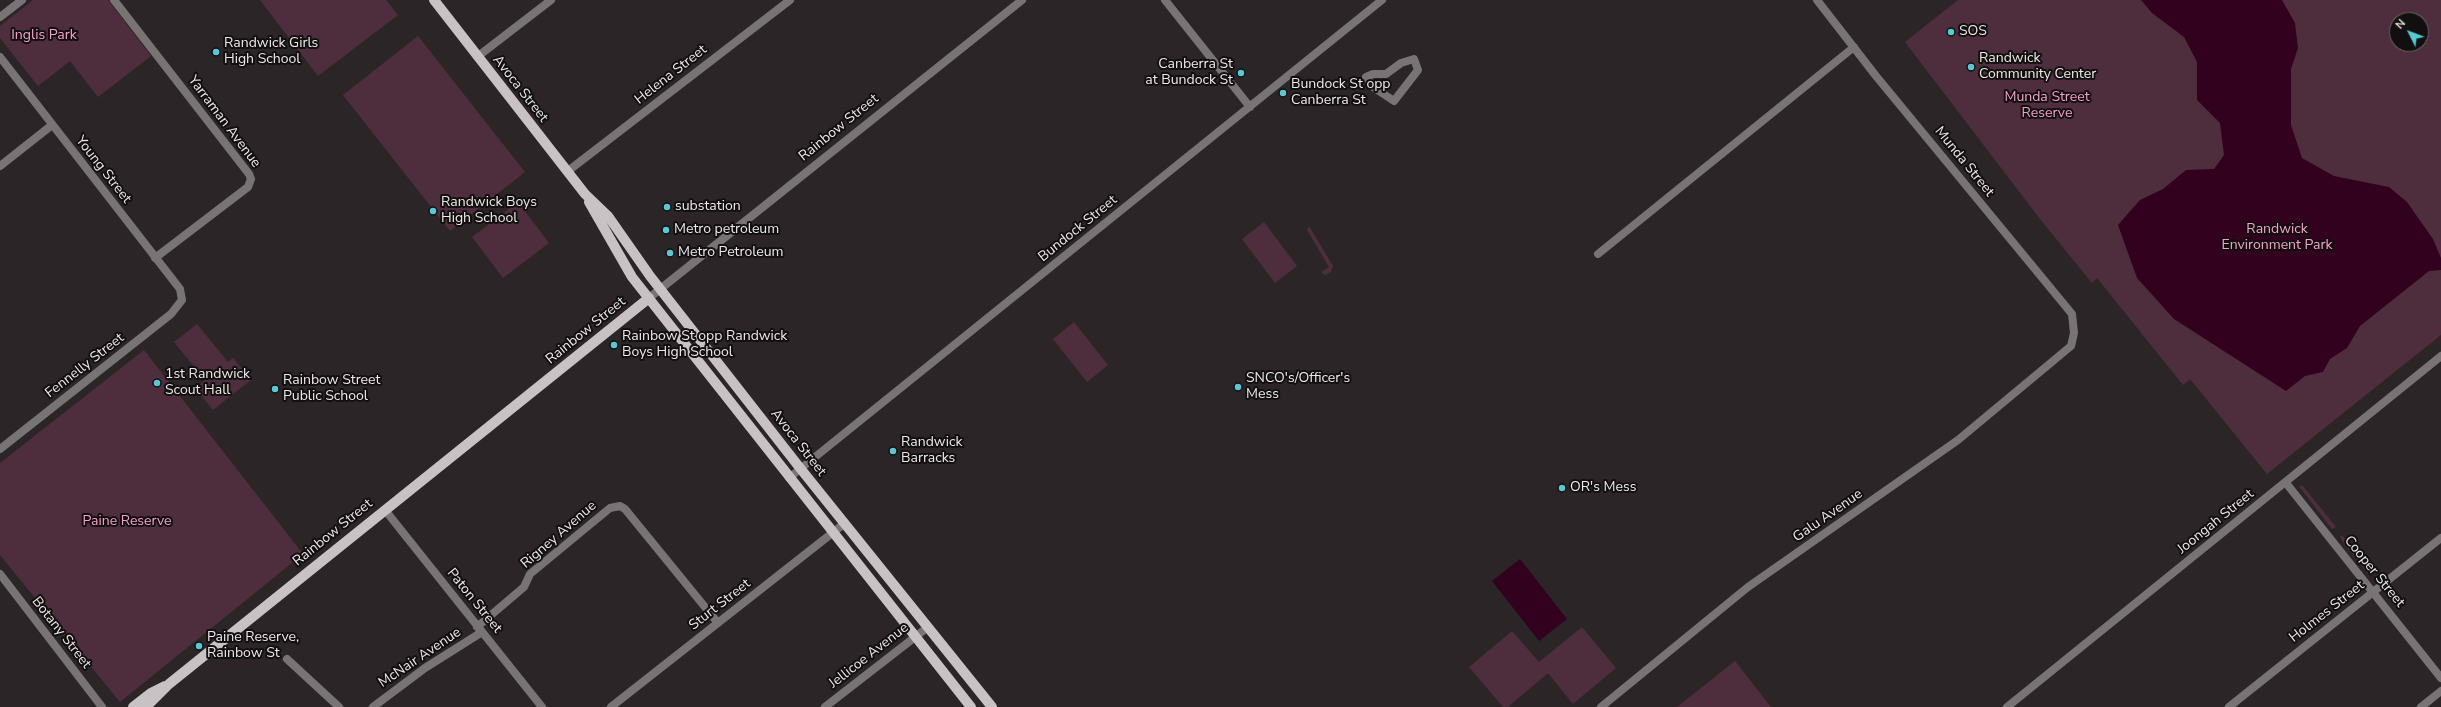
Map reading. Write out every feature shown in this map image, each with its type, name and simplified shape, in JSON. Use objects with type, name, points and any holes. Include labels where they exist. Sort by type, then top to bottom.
[{"type":"main road","name":"Avoca Street","points":[[434,0],[585,194],[632,277],[832,533],[971,707]]},
{"type":"main road","name":"Avoca Street","points":[[585,194],[608,216],[661,289],[800,468],[992,707]]},
{"type":"main road","name":"Rainbow Street","points":[[146,707],[169,684],[649,298]]},
{"type":"main road","name":"Rainbow Street","points":[[133,707],[151,693],[169,684]]},
{"type":"street","points":[[0,17],[22,0]]},
{"type":"street","name":"Yarraman Avenue","points":[[114,0],[249,174],[251,179],[248,187],[155,258]]},
{"type":"street","points":[[478,57],[551,0]]},
{"type":"street","name":"Helena Street","points":[[568,171],[790,0]]},
{"type":"street","name":"Rainbow Street","points":[[649,298],[1022,0]]},
{"type":"street","points":[[1165,0],[1250,107]]},
{"type":"street","name":"Bundock Street","points":[[789,478],[1382,0]]},
{"type":"street","name":"Munda Street","points":[[1817,0],[2072,314],[2074,333],[2071,346]]},
{"type":"street","points":[[1598,254],[1854,47]]},
{"type":"street","name":"Young Street","points":[[0,56],[180,289],[182,300]]},
{"type":"street","points":[[1414,59],[1418,70],[1394,101],[1373,88],[1366,77],[1373,74],[1386,74],[1400,64],[1414,59]]},
{"type":"street","points":[[0,166],[52,125]]},
{"type":"street","name":"Fennelly Street","points":[[0,449],[171,314],[182,300]]},
{"type":"street","name":"Galu Avenue","points":[[1601,707],[1748,587],[1958,440],[2071,346]]},
{"type":"street","name":"Joongah Street","points":[[2006,707],[2286,483],[2441,356]]},
{"type":"street","name":"Cooper Street","points":[[2286,483],[2441,678]]},
{"type":"street","name":"Rigney Avenue","points":[[480,629],[524,587],[530,574],[610,508],[620,506],[625,509],[718,623]]},
{"type":"street","name":"Paton Street","points":[[385,510],[542,707]]},
{"type":"street","name":"Sturt Street","points":[[611,707],[845,523]]},
{"type":"street","name":"Holmes Street","points":[[2229,707],[2441,538]]},
{"type":"street","name":"Botany Street","points":[[0,574],[102,707]]},
{"type":"street","name":"Jellicoe Avenue","points":[[825,707],[928,626]]},
{"type":"street","name":"McNair Avenue","points":[[373,707],[480,629]]},
{"type":"street","points":[[287,660],[339,707]]},
{"type":"street","points":[[2421,707],[2441,691]]},
{"type":"green space","name":"Inglis Park","points":[[33,0],[108,0],[151,56],[98,97],[70,61],[38,86],[0,38],[0,26]]},
{"type":"green space","points":[[260,0],[386,0],[398,15],[318,76]]},
{"type":"green space","name":"Randwick Environment Park","points":[[1958,0],[2441,0],[2441,335],[2267,474],[2190,379],[2183,385],[2097,278],[2092,283],[2040,219],[1905,42]]},
{"type":"green space","points":[[418,36],[525,172],[450,231],[343,95]]},
{"type":"green space","points":[[518,202],[549,243],[503,278],[472,237]]},
{"type":"green space","points":[[1264,222],[1297,266],[1275,283],[1242,239]]},
{"type":"green space","points":[[1309,226],[1333,266],[1331,272],[1325,275],[1321,272],[1329,267],[1307,230]]},
{"type":"green space","points":[[1074,322],[1108,365],[1087,382],[1053,339]]},
{"type":"green space","points":[[197,324],[228,362],[233,358],[251,380],[213,410],[195,388],[205,380],[174,342]]},
{"type":"green space","name":"Paine Reserve","points":[[144,350],[303,554],[120,702],[0,555],[0,463]]},
{"type":"green space","points":[[2302,485],[2336,527],[2332,529],[2299,487]]},
{"type":"green space","points":[[2342,535],[2372,572],[2369,575],[2343,542],[2340,537]]},
{"type":"green space","points":[[1582,627],[1616,668],[1573,704],[1548,673],[1508,707],[1503,707],[1469,667],[1512,631],[1539,662]]},
{"type":"green space","points":[[1735,661],[1771,707],[1677,707]]},
{"type":"shaded area","points":[[2141,0],[2282,0],[2295,23],[2298,48],[2291,69],[2291,125],[2302,158],[2334,176],[2389,187],[2407,202],[2433,239],[2441,258],[2441,270],[2429,271],[2360,326],[2347,348],[2330,359],[2323,372],[2305,376],[2286,391],[2174,319],[2137,278],[2118,225],[2140,200],[2163,189],[2186,170],[2214,169],[2224,155],[2220,123],[2197,100],[2197,62],[2184,37],[2152,13]]},
{"type":"shaded area","points":[[1520,559],[1567,619],[1539,641],[1492,581]]},
{"type":"place","name":"SOS","points":[[1951,32]]},
{"type":"place","name":"Randwick Girls High School","points":[[216,52]]},
{"type":"place","name":"Randwick Community Center","points":[[1971,67]]},
{"type":"place","name":"Canberra St at Bundock St","points":[[1241,73]]},
{"type":"place","name":"Bundock St opp Canberra St","points":[[1283,93]]},
{"type":"place","name":"substation","points":[[667,207]]},
{"type":"place","name":"Randwick Boys High School","points":[[433,211]]},
{"type":"place","name":"Metro petroleum","points":[[666,230]]},
{"type":"place","name":"Metro Petroleum","points":[[670,253]]},
{"type":"place","name":"Rainbow St opp Randwick Boys High School","points":[[614,345]]},
{"type":"place","name":"1st Randwick Scout Hall","points":[[157,383]]},
{"type":"place","name":"SNCO's/Officer's Mess","points":[[1238,387]]},
{"type":"place","name":"Rainbow Street Public School","points":[[275,389]]},
{"type":"place","name":"Randwick Barracks","points":[[893,451]]},
{"type":"place","name":"OR's Mess","points":[[1562,488]]},
{"type":"place","name":"Paine Reserve, Rainbow St","points":[[199,646]]},
{"type":"park label","name":"Munda Street Reserve","points":[[2047,106]]}]
